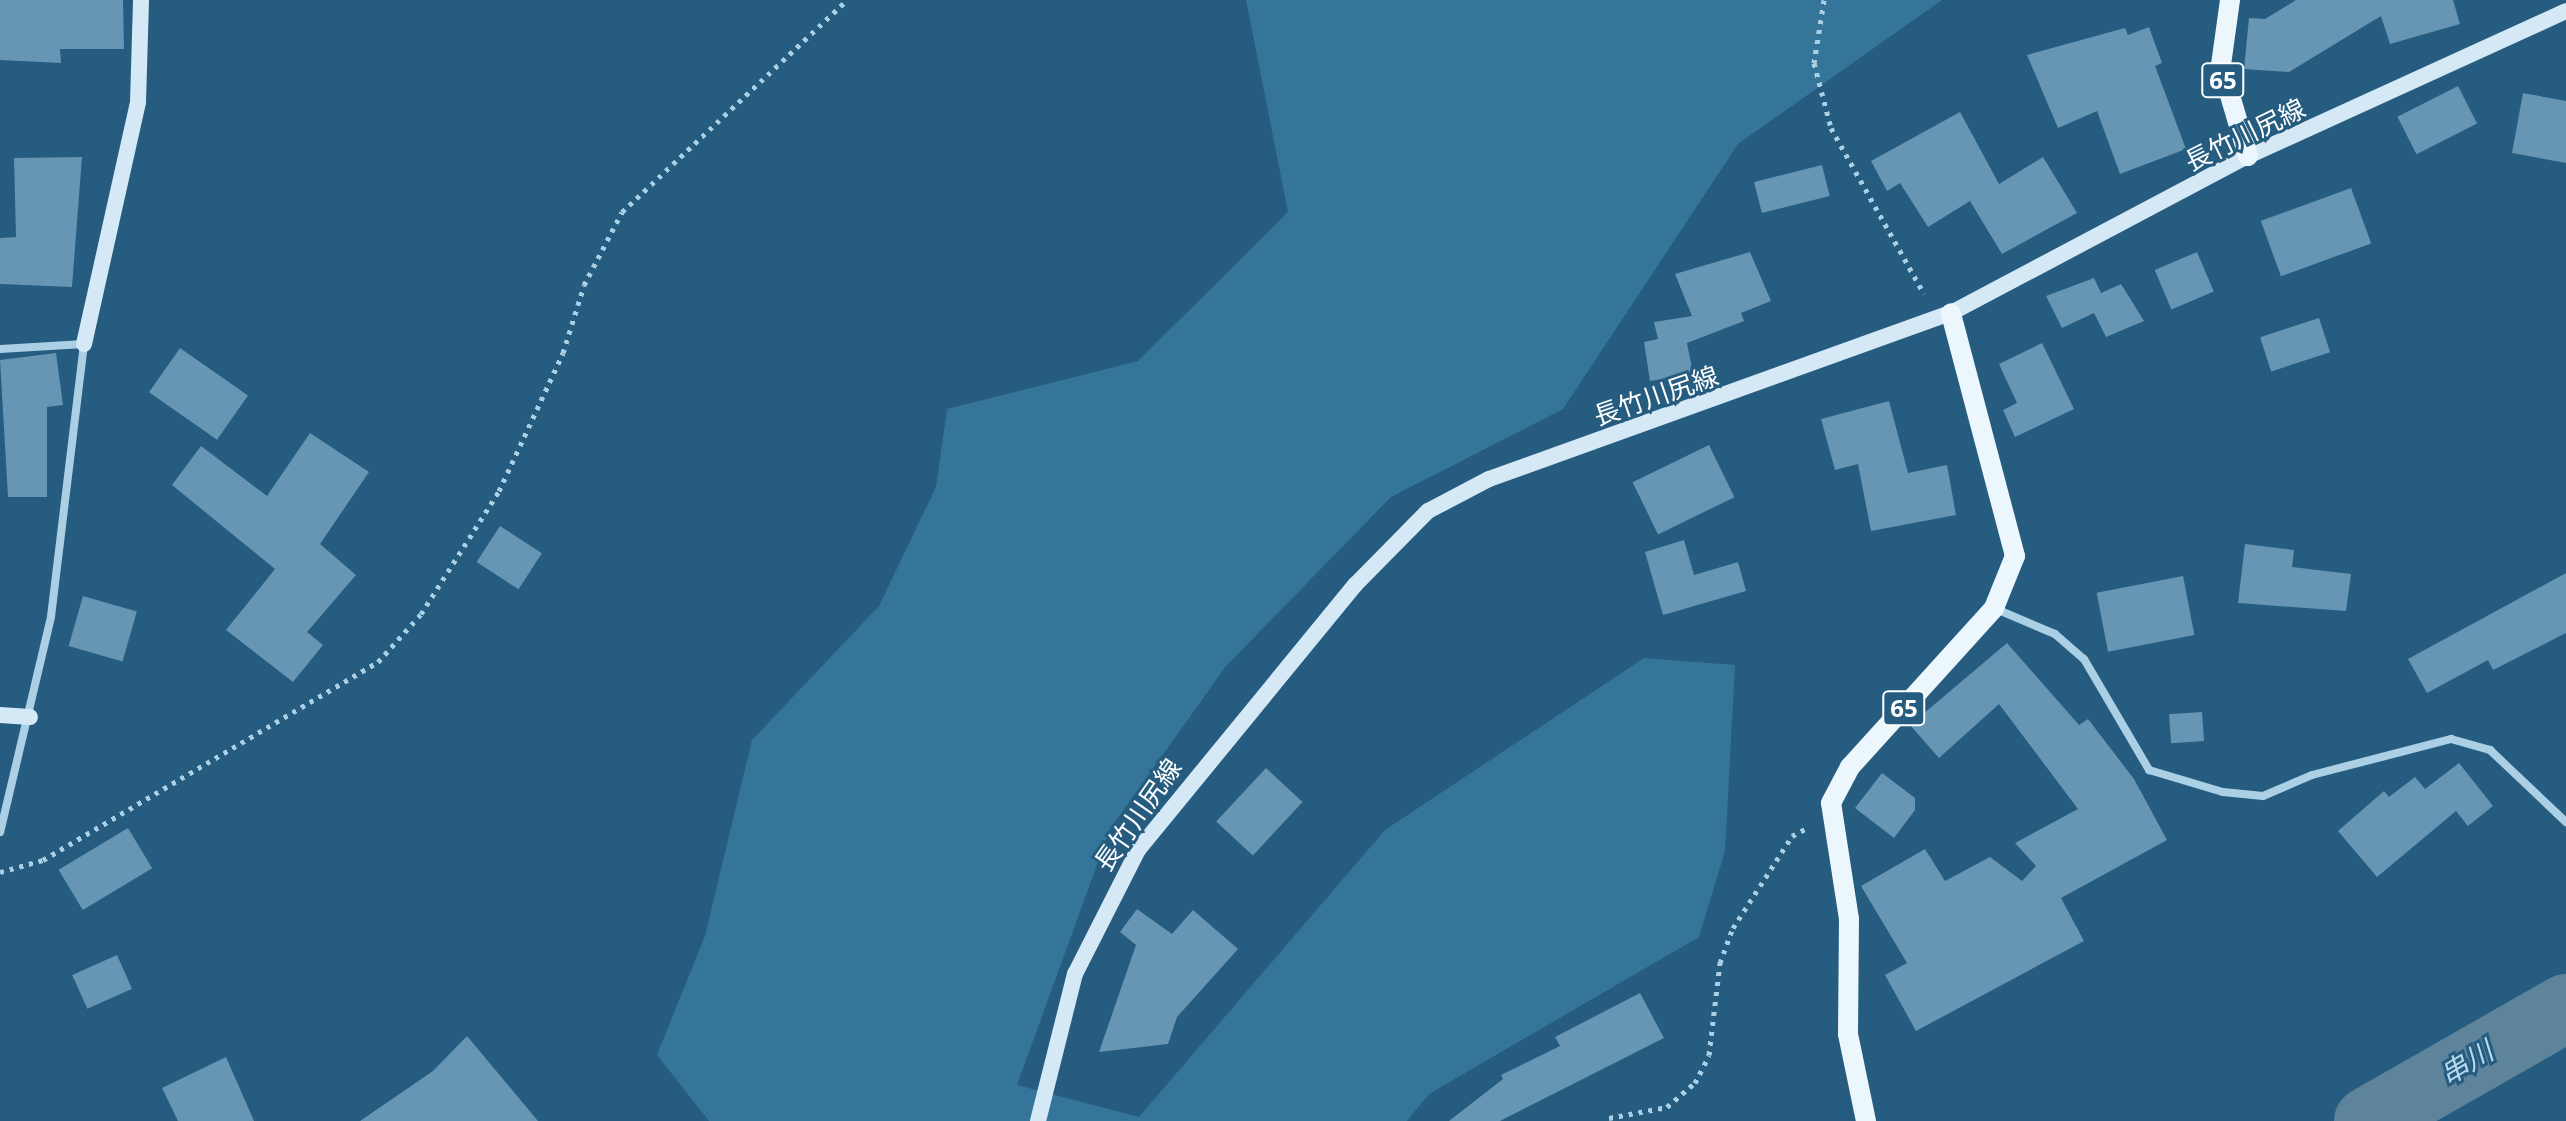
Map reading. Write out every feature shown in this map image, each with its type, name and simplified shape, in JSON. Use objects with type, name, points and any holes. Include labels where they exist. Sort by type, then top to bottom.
[{"type":"main road","points":[[84,344],[138,102],[141,0]]},
{"type":"main road","name":"65","points":[[2230,0],[2221,65],[2248,156]]},
{"type":"main road","name":"長竹川尻線","points":[[1038,1121],[1075,974],[1116,886],[1210,756],[1403,532],[1444,500],[1489,479],[1951,313],[2248,156],[2566,11]]},
{"type":"main road","name":"65","points":[[1829,815],[1850,767],[1994,608],[2010,578],[2013,536],[1951,313]]},
{"type":"main road","points":[[0,715],[30,717]]},
{"type":"main road","points":[[1829,815],[1849,919],[1848,1034],[1866,1121]]},
{"type":"street","points":[[0,349],[84,344],[51,617],[30,717],[0,832]]},
{"type":"street","points":[[1994,608],[2055,634],[2084,659],[2149,770],[2223,792],[2263,796],[2312,775],[2451,739],[2490,750],[2566,822]]},
{"type":"path","points":[[0,872],[43,860],[378,662],[421,614],[499,491],[552,380],[584,285],[622,212],[847,0]]},
{"type":"path","points":[[1824,0],[1814,63],[1831,128],[1925,296],[1951,313]]},
{"type":"path","points":[[1609,1118],[1667,1107],[1695,1083],[1709,1055],[1720,963],[1733,928],[1792,836],[1829,815]]},
{"type":"shaded area","points":[[1246,0],[1942,0],[1738,144],[1563,409],[1391,497],[1226,666],[1110,829],[1017,1085],[1139,1117],[1385,830],[1644,658],[1735,665],[1725,851],[1699,937],[1429,1094],[1407,1121],[709,1121],[657,1055],[705,936],[752,740],[879,606],[936,487],[947,409],[1138,361],[1288,212]]},
{"type":"building","points":[[0,0],[123,0],[124,49],[60,49],[61,63],[0,60]]},
{"type":"building","points":[[2296,0],[2453,0],[2460,24],[2390,44],[2381,16],[2289,72],[2244,69],[2249,18],[2265,19]]},
{"type":"building","points":[[2149,27],[2162,63],[2155,66],[2186,149],[2120,174],[2097,111],[2058,128],[2027,55],[2125,28],[2128,35]]},
{"type":"building","points":[[2458,86],[2477,123],[2416,154],[2397,117]]},
{"type":"building","points":[[2523,93],[2566,101],[2566,163],[2512,153]]},
{"type":"building","points":[[1960,112],[1999,184],[2043,157],[2077,213],[2002,254],[1970,201],[1928,227],[1900,183],[1887,191],[1871,161]]},
{"type":"building","points":[[82,157],[72,287],[0,284],[0,238],[16,237],[14,158]]},
{"type":"building","points":[[1822,165],[1830,196],[1762,213],[1754,182]]},
{"type":"building","points":[[2351,188],[2371,243],[2281,276],[2261,221]]},
{"type":"building","points":[[1750,252],[1771,301],[1741,313],[1744,321],[1687,343],[1693,374],[1650,381],[1644,342],[1658,339],[1654,322],[1692,316],[1675,274]]},
{"type":"building","points":[[2197,252],[2214,292],[2171,310],[2155,270]]},
{"type":"building","points":[[2094,278],[2101,293],[2121,284],[2144,321],[2106,337],[2094,313],[2062,328],[2046,296]]},
{"type":"building","points":[[2319,318],[2330,352],[2271,371],[2260,337]]},
{"type":"building","points":[[2042,343],[2074,409],[2015,437],[2003,410],[2017,403],[1999,364]]},
{"type":"building","points":[[180,348],[248,396],[217,440],[149,392]]},
{"type":"building","points":[[56,353],[63,405],[47,407],[47,497],[8,497],[0,360]]},
{"type":"building","points":[[1889,401],[1908,473],[1947,465],[1956,515],[1871,531],[1858,464],[1835,470],[1821,419]]},
{"type":"building","points":[[310,433],[369,472],[320,544],[356,575],[307,632],[323,645],[293,682],[226,630],[275,569],[172,485],[201,446],[267,496]]},
{"type":"building","points":[[1709,445],[1734,497],[1658,534],[1633,482]]},
{"type":"building","points":[[500,526],[542,553],[519,589],[477,562]]},
{"type":"building","points":[[1684,540],[1694,575],[1738,562],[1746,591],[1663,615],[1645,552]]},
{"type":"building","points":[[2245,544],[2294,550],[2292,567],[2351,574],[2346,611],[2238,603]]},
{"type":"building","points":[[2566,573],[2566,633],[2493,670],[2488,660],[2427,693],[2408,659]]},
{"type":"building","points":[[2183,576],[2194,635],[2108,652],[2097,593]]},
{"type":"building","points":[[83,596],[137,611],[122,661],[69,646]]},
{"type":"building","points":[[2007,643],[2079,725],[2088,719],[2134,779],[2167,840],[2061,898],[2084,941],[1916,1031],[1885,975],[1907,963],[1861,886],[1925,849],[1945,881],[1990,857],[2022,881],[2036,866],[2015,843],[2078,809],[1999,704],[1939,758],[1910,725]]},
{"type":"building","points":[[2202,712],[2204,741],[2171,743],[2169,714]]},
{"type":"building","points":[[2459,763],[2493,806],[2468,826],[2456,811],[2377,877],[2338,831],[2384,791],[2389,797],[2415,777],[2425,789]]},
{"type":"building","points":[[1266,768],[1303,802],[1253,855],[1216,821]]},
{"type":"building","points":[[1882,773],[1915,798],[1915,810],[1894,838],[1855,808]]},
{"type":"building","points":[[128,828],[152,868],[83,910],[59,870]]},
{"type":"building","points":[[1137,909],[1172,934],[1193,910],[1238,949],[1177,1017],[1168,1044],[1099,1052],[1136,945],[1120,932]]},
{"type":"building","points":[[117,955],[132,989],[87,1009],[72,975]]},
{"type":"building","points":[[1640,993],[1664,1038],[1500,1121],[1449,1121],[1503,1079],[1501,1075],[1560,1046],[1555,1037]]},
{"type":"building","points":[[467,1036],[538,1121],[360,1121],[433,1071]]},
{"type":"building","points":[[226,1057],[254,1121],[178,1121],[162,1088]]},
{"type":"waterway","name":"串川","points":[[2368,1121],[2566,1008]]}]
